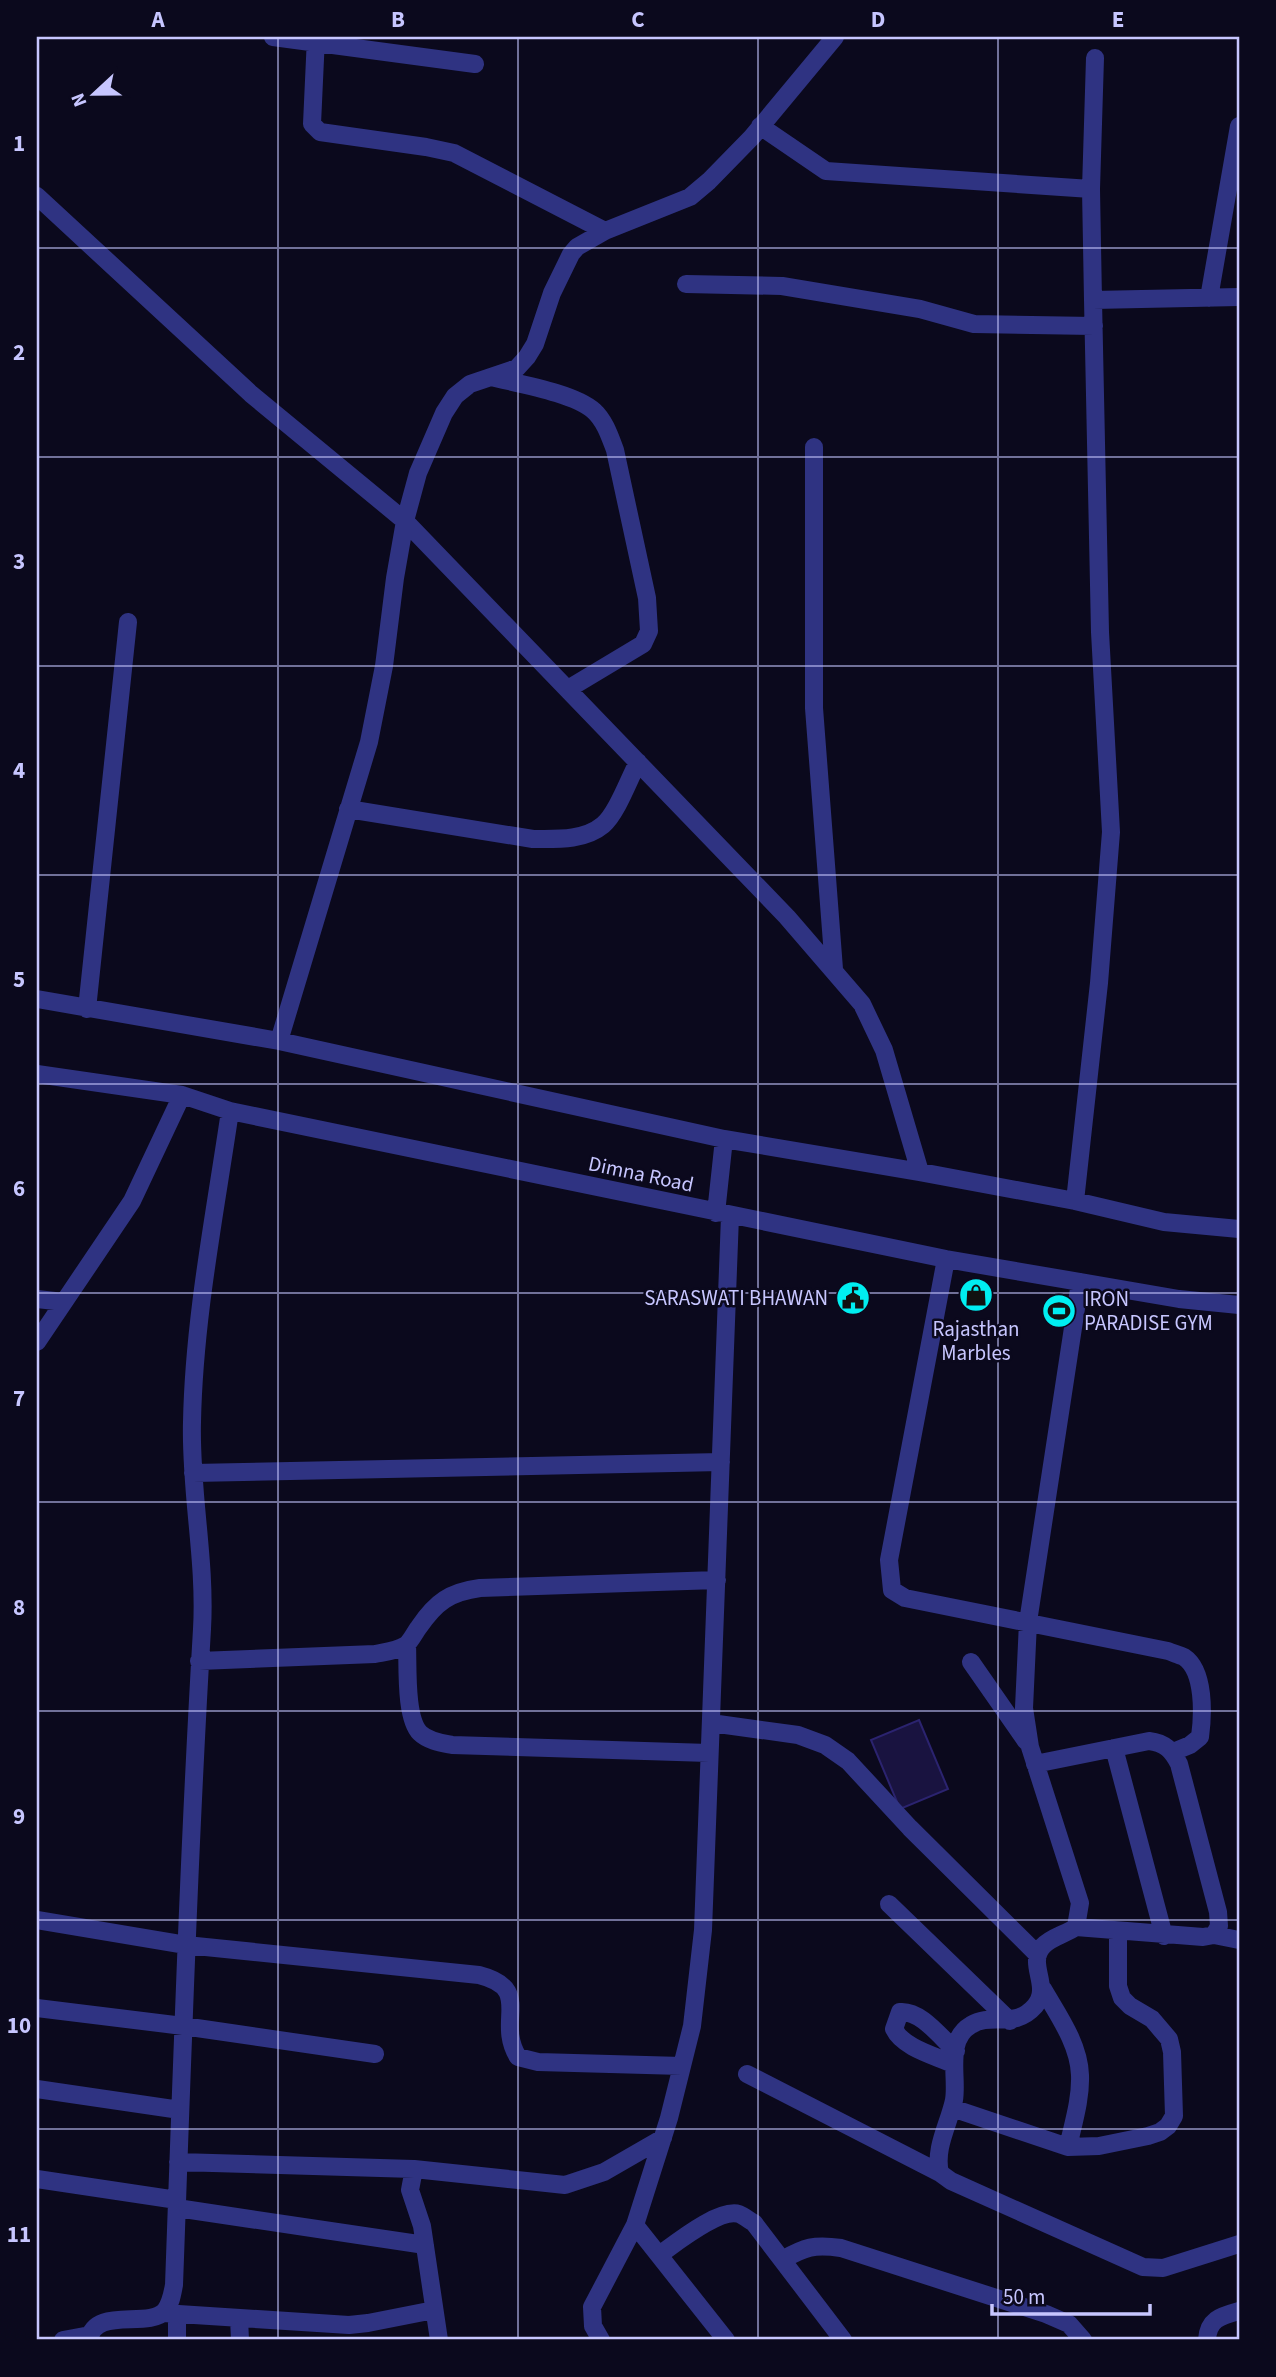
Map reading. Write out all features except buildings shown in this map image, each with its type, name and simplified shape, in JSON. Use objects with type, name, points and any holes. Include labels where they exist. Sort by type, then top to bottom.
[{"type":"street","points":[[272,37],[316,39],[475,64]]},
{"type":"street","points":[[279,1041],[369,742],[382,679],[405,521],[418,473],[444,413],[455,396],[470,384],[517,368],[527,358],[535,344],[551,293],[571,254],[586,241],[605,231],[690,197],[721,170],[760,127],[835,37]]},
{"type":"street","points":[[316,39],[312,124],[320,132],[426,146],[454,153],[605,231]]},
{"type":"street","points":[[1074,1201],[1099,983],[1111,832],[1100,632],[1093,300],[1091,189],[1095,58]]},
{"type":"street","points":[[1209,298],[1239,126]]},
{"type":"street","points":[[760,127],[827,171],[1091,189]]},
{"type":"street","points":[[37,196],[251,394],[405,521],[834,970],[862,1004],[884,1050],[920,1172]]},
{"type":"street","points":[[686,284],[782,286],[920,309],[974,324],[1094,326]]},
{"type":"street","points":[[1093,300],[1239,297]]},
{"type":"street","points":[[491,376],[579,400],[596,412],[607,429],[615,450],[647,598],[649,631],[643,645],[568,689]]},
{"type":"street","points":[[814,447],[814,708],[834,970]]},
{"type":"street","points":[[87,1009],[128,622]]},
{"type":"street","points":[[348,809],[533,839],[583,835],[603,825],[614,810],[638,762]]},
{"type":"street","points":[[37,999],[279,1041],[724,1139],[1074,1201],[1164,1222],[1239,1229]]},
{"type":"street","name":"Dimna Road","points":[[37,1074],[182,1095],[230,1111],[946,1259],[1179,1299],[1239,1305]]},
{"type":"street","points":[[37,1342],[132,1201],[182,1095]]},
{"type":"street","points":[[177,2340],[170,2314],[174,2285],[202,1590],[192,1423],[198,1326],[230,1111]]},
{"type":"street","points":[[601,2340],[593,2326],[592,2307],[635,2225],[663,2138],[692,2026],[702,1930],[721,1462],[724,1139]]},
{"type":"street","points":[[946,1259],[890,1560],[892,1590],[905,1598],[1168,1651],[1186,1658],[1201,1691],[1200,1737],[1190,1745],[1173,1752]]},
{"type":"street","points":[[1076,1927],[1080,1916],[1080,1903],[1032,1755],[1024,1708],[1028,1622],[1080,1282]]},
{"type":"street","points":[[37,1299],[64,1302]]},
{"type":"street","points":[[193,1473],[721,1462]]},
{"type":"street","points":[[199,1661],[393,1651],[408,1644],[430,1611],[446,1597],[460,1591],[480,1588],[716,1580]]},
{"type":"street","points":[[408,1644],[409,1693],[413,1718],[420,1733],[434,1741],[452,1745],[709,1753]]},
{"type":"street","points":[[971,1662],[1032,1755]]},
{"type":"street","points":[[711,1723],[798,1735],[825,1745],[848,1761],[910,1828],[1038,1955]]},
{"type":"street","points":[[1032,1755],[1114,1748],[1149,1741],[1162,1743],[1173,1752],[1179,1764],[1218,1912],[1219,1926],[1214,1935]]},
{"type":"street","points":[[1114,1748],[1164,1936]]},
{"type":"street","points":[[889,1904],[1010,2021]]},
{"type":"street","points":[[37,1920],[186,1945],[480,1975],[499,1980],[508,1990],[511,2010],[510,2045],[518,2057],[538,2062],[682,2066]]},
{"type":"street","points":[[1068,2147],[1081,2073],[1070,2036],[1043,1989],[1037,1968],[1038,1955],[1043,1945],[1076,1927],[1164,1936],[1214,1935],[1239,1940]]},
{"type":"street","points":[[952,2108],[1068,2147],[1099,2146],[1160,2132],[1174,2116],[1172,2052],[1169,2039],[1152,2019],[1129,2006],[1122,1998],[1118,1986],[1118,1932]]},
{"type":"street","points":[[940,2173],[936,2159],[955,2096],[954,2057],[963,2031],[972,2024],[1010,2021],[1026,2015],[1037,2004],[1043,1989]]},
{"type":"street","points":[[37,2008],[375,2054]]},
{"type":"street","points":[[747,2074],[951,2181],[1143,2267],[1163,2268],[1239,2244]]},
{"type":"street","points":[[37,2089],[180,2110]]},
{"type":"street","points":[[178,2162],[414,2169],[565,2185],[604,2172],[663,2138]]},
{"type":"street","points":[[414,2169],[410,2190],[422,2226],[439,2340]]},
{"type":"street","points":[[37,2179],[425,2245]]},
{"type":"street","points":[[659,2255],[705,2223],[738,2213],[754,2223],[843,2340]]},
{"type":"street","points":[[635,2225],[726,2340]]},
{"type":"street","points":[[782,2260],[802,2249],[818,2245],[841,2248],[1046,2314],[1069,2324],[1083,2340]]},
{"type":"street","points":[[63,2340],[89,2337],[96,2326],[111,2320],[170,2314],[239,2318],[350,2332],[368,2323],[434,2310]]},
{"type":"street","points":[[1207,2340],[1208,2329],[1213,2320],[1239,2311]]},
{"type":"street","points":[[239,2318],[240,2340]]},
{"type":"place","name":"Rajasthan Marbles","points":[[976,1295]]},
{"type":"place","name":"SARASWATI BHAWAN","points":[[853,1298]]},
{"type":"place","name":"IRON PARADISE GYM","points":[[1059,1311]]}]
